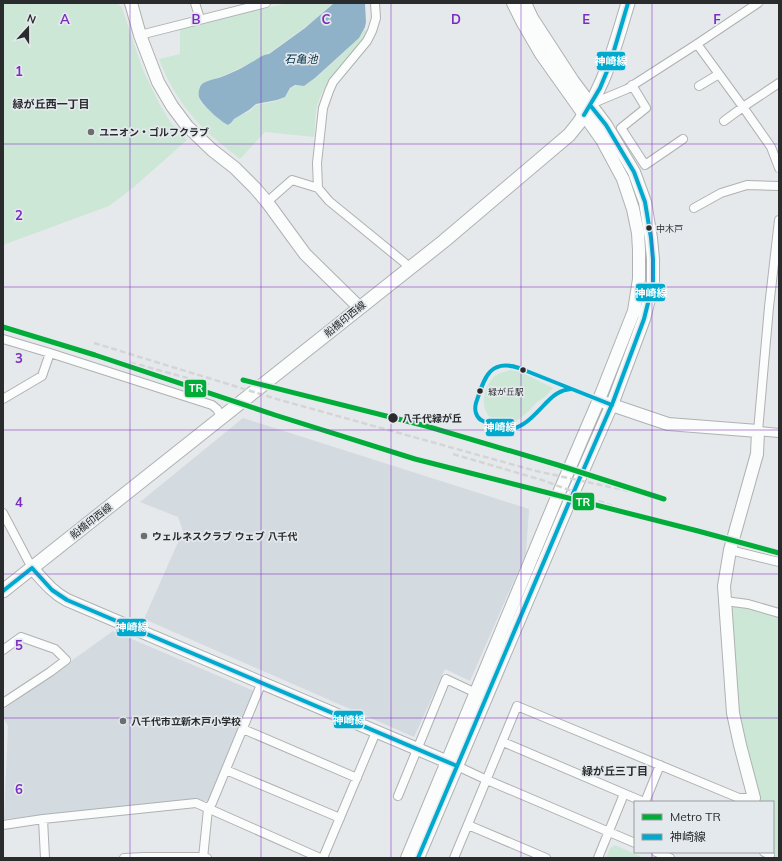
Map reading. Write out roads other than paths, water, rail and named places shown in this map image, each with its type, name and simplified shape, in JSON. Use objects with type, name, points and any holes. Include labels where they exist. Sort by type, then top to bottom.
[{"type":"main road","name":"船橋印西線","points":[[3,591],[294,361],[359,307],[411,268],[569,134],[576,127],[600,88],[610,64],[628,3]]},
{"type":"street","points":[[131,3],[140,35],[158,82],[187,126],[212,150],[235,168],[255,188],[305,254],[359,307]]},
{"type":"street","points":[[195,3],[200,20]]},
{"type":"street","points":[[140,35],[266,3]]},
{"type":"street","points":[[318,188],[317,164],[323,108],[333,82],[367,41],[372,31],[376,18],[375,3]]},
{"type":"street","points":[[407,858],[452,764],[612,405],[644,319],[653,283],[651,238],[645,202],[634,172],[606,125],[587,110],[541,54],[523,24],[513,3]]},
{"type":"street","points":[[418,858],[476,693],[599,400],[634,311],[639,279],[638,233],[633,209],[623,179],[573,81],[532,18],[525,3]]},
{"type":"street","points":[[587,110],[627,89],[758,3]]},
{"type":"street","points":[[697,44],[771,147],[779,168]]},
{"type":"street","points":[[699,86],[719,74]]},
{"type":"street","points":[[724,121],[743,106],[779,83]]},
{"type":"street","points":[[632,85],[646,108],[621,128],[645,165],[683,139]]},
{"type":"street","points":[[771,147],[779,143]]},
{"type":"street","points":[[267,202],[292,180],[318,188],[329,201],[411,268]]},
{"type":"street","points":[[694,208],[721,194],[747,185],[779,186]]},
{"type":"street","points":[[454,858],[517,706],[738,798],[754,800],[733,713],[724,586],[730,550],[758,454],[758,431],[777,261],[779,220]]},
{"type":"street","points":[[3,339],[212,405],[217,409],[222,418]]},
{"type":"street","points":[[3,399],[42,376],[50,353]]},
{"type":"street","points":[[599,400],[668,424],[779,433]]},
{"type":"street","points":[[3,513],[32,568],[59,596],[634,843]]},
{"type":"street","points":[[730,550],[779,562]]},
{"type":"street","points":[[725,601],[748,604],[779,613]]},
{"type":"street","points":[[3,650],[21,637],[55,649],[66,660],[3,703]]},
{"type":"street","points":[[398,796],[446,679],[476,693]]},
{"type":"street","points":[[124,858],[204,858],[208,809],[212,803],[262,682]]},
{"type":"street","points":[[243,729],[357,778]]},
{"type":"street","points":[[3,825],[43,819],[196,803],[321,858],[340,818],[376,732]]},
{"type":"street","points":[[503,742],[642,801]]},
{"type":"street","points":[[644,801],[660,765]]},
{"type":"street","points":[[226,770],[340,818]]},
{"type":"street","points":[[598,858],[624,794]]},
{"type":"street","points":[[43,819],[45,858]]},
{"type":"street","points":[[468,825],[546,858]]},
{"type":"street","points":[[658,853],[670,858]]},
{"type":"water","name":"石亀池","points":[[334,3],[365,4],[365,27],[359,38],[315,78],[304,86],[295,85],[290,88],[285,97],[256,104],[228,125],[216,117],[203,104],[199,94],[203,83],[231,73],[269,54],[305,28]]},
{"type":"railway","points":[[94,343],[280,400],[536,471],[661,498]]},
{"type":"railway","points":[[95,355],[140,365],[209,384]]},
{"type":"railway","points":[[453,454],[542,480],[642,517]]},
{"type":"metro line","name":"TR","points":[[3,327],[95,355],[275,415],[415,459],[779,553]]},
{"type":"metro line","name":"TR","points":[[243,380],[426,426],[558,465],[664,499]]},
{"type":"place","name":"ユニオン・ゴルフクラブ","points":[[91,132]]},
{"type":"place","name":"中木戸","points":[[649,228]]},
{"type":"place","name":"緑が丘駅","points":[[480,391]]},
{"type":"place","name":"八千代緑が丘","points":[[393,418]]},
{"type":"place","name":"ウェルネスクラブ ウェブ 八千代","points":[[144,536]]},
{"type":"place","name":"八千代市立新木戸小学校","points":[[123,721]]},
{"type":"district","name":"緑が丘西一丁目","points":[[51,104]]},
{"type":"district","name":"緑が丘三丁目","points":[[615,771]]}]
